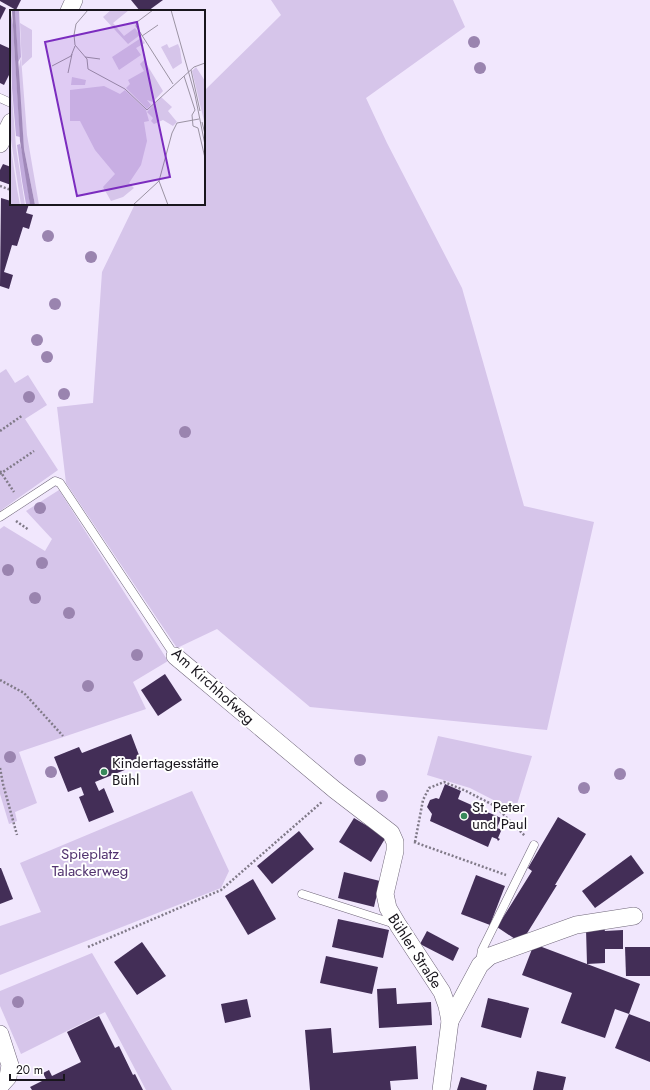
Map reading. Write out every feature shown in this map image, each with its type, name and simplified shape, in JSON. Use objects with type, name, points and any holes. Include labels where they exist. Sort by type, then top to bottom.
[{"type":"street","points":[[69,10],[74,0]]},
{"type":"street","points":[[0,144],[10,124]]},
{"type":"street","name":"Am Kirchhofweg","points":[[175,656],[335,790],[391,833]]},
{"type":"street","name":"Bühler Straße","points":[[391,833],[395,842],[395,851],[386,894],[388,908],[442,992],[450,1021],[441,1090]]},
{"type":"street","name":"Bühler Straße","points":[[450,1021],[480,965],[490,956],[576,925],[634,916]]},
{"type":"street","points":[[0,1034],[10,1065],[8,1077],[0,1086]]},
{"type":"lane","points":[[0,98],[10,103]]},
{"type":"lane","name":"Am Kirchhofweg","points":[[0,517],[55,481],[60,483],[175,656]]},
{"type":"lane","name":"Bühler Straße","points":[[480,965],[482,950],[534,845]]},
{"type":"lane","points":[[302,894],[398,925]]},
{"type":"path","points":[[0,186],[10,190]]},
{"type":"path","points":[[0,431],[23,415]]},
{"type":"path","points":[[21,502],[0,473],[34,451]]},
{"type":"path","points":[[0,680],[24,693],[63,736]]},
{"type":"path","points":[[0,768],[17,835]]},
{"type":"path","points":[[416,842],[423,800],[429,788],[444,782],[466,791],[494,806],[534,845]]},
{"type":"path","points":[[88,947],[221,890],[335,790]]},
{"type":"path","points":[[391,833],[517,879]]},
{"type":"green space","points":[[271,0],[453,0],[465,27],[366,98],[387,143],[462,288],[524,506],[594,522],[547,730],[310,707],[217,629],[177,648],[66,483],[57,407],[93,403],[102,272],[135,205],[205,205],[205,90],[281,15]]},
{"type":"green space","points":[[6,369],[15,383],[28,375],[47,405],[25,419],[58,470],[0,511],[0,373]]},
{"type":"green space","points":[[59,490],[168,661],[133,682],[146,709],[19,752],[37,803],[15,812],[17,821],[9,824],[0,794],[0,529],[4,526],[45,551],[52,539],[26,511]]},
{"type":"green space","points":[[438,736],[532,756],[515,811],[470,788],[427,775]]},
{"type":"green space","name":"Spieplatz Talackerweg","points":[[192,791],[229,871],[221,888],[0,975],[0,926],[41,912],[20,863]]},
{"type":"green space","points":[[92,953],[172,1090],[146,1090],[105,1012],[21,1054],[0,1006],[0,991]]},
{"type":"building","points":[[0,0],[21,0],[16,10]]},
{"type":"building","points":[[131,0],[163,0],[149,10],[139,10]]},
{"type":"building","points":[[0,5],[6,8],[0,20]]},
{"type":"building","points":[[0,44],[10,49],[10,73],[4,85],[0,83]]},
{"type":"building","points":[[3,164],[10,167],[10,185],[0,181],[0,170]]},
{"type":"building","points":[[1,198],[10,201],[10,205],[29,205],[26,213],[33,215],[29,229],[23,227],[17,246],[12,245],[4,272],[13,275],[9,289],[0,286]]},
{"type":"building","points":[[165,674],[182,700],[158,716],[141,690]]},
{"type":"building","points":[[131,734],[142,763],[95,782],[99,791],[104,788],[114,812],[89,822],[79,797],[84,795],[81,787],[68,792],[54,757],[79,747],[82,753]]},
{"type":"building","name":"St. Peter und Paul","points":[[445,784],[461,791],[458,799],[501,818],[497,828],[503,828],[504,830],[501,831],[498,838],[500,839],[498,841],[492,837],[488,847],[430,821],[432,814],[427,807],[430,800],[436,798],[439,799]]},
{"type":"building","points":[[558,817],[586,834],[555,885],[557,885],[521,943],[497,927],[532,871],[528,868]]},
{"type":"building","points":[[354,818],[386,837],[371,862],[339,842]]},
{"type":"building","points":[[299,831],[314,849],[272,884],[257,866]]},
{"type":"building","points":[[631,855],[644,873],[595,908],[582,891]]},
{"type":"building","points":[[0,868],[13,899],[0,904]]},
{"type":"building","points":[[344,872],[380,881],[374,907],[338,898]]},
{"type":"building","points":[[476,875],[505,886],[490,925],[461,914]]},
{"type":"building","points":[[253,879],[276,919],[248,935],[225,896]]},
{"type":"building","points":[[338,919],[389,930],[383,958],[332,947]]},
{"type":"building","points":[[604,928],[605,931],[623,930],[623,949],[605,949],[605,963],[587,964],[586,929]]},
{"type":"building","points":[[427,931],[459,948],[453,961],[420,944]]},
{"type":"building","points":[[142,942],[166,976],[137,995],[114,962]]},
{"type":"building","points":[[534,944],[640,984],[629,1014],[615,1009],[605,1038],[561,1023],[572,993],[522,975]]},
{"type":"building","points":[[625,947],[650,947],[650,976],[626,976]]},
{"type":"building","points":[[326,956],[378,967],[372,994],[320,983]]},
{"type":"building","points":[[396,988],[397,1004],[431,1002],[432,1025],[379,1028],[377,989]]},
{"type":"building","points":[[488,998],[529,1008],[521,1038],[481,1027]]},
{"type":"building","points":[[247,999],[251,1017],[225,1023],[221,1004]]},
{"type":"building","points":[[629,1014],[650,1022],[650,1062],[615,1048]]},
{"type":"building","points":[[99,1016],[115,1048],[119,1046],[133,1075],[135,1074],[143,1090],[32,1090],[30,1087],[46,1079],[43,1073],[49,1070],[52,1076],[81,1062],[67,1032]]},
{"type":"building","points":[[331,1028],[333,1053],[416,1046],[418,1079],[390,1081],[391,1090],[310,1090],[305,1030]]},
{"type":"building","points":[[537,1071],[566,1077],[563,1090],[533,1090]]},
{"type":"building","points":[[461,1077],[487,1085],[486,1090],[457,1090]]},
{"type":"place","name":"Kindertagesstätte Bühl","points":[[104,772]]},
{"type":"place","name":"St. Peter und Paul","points":[[464,816]]}]
